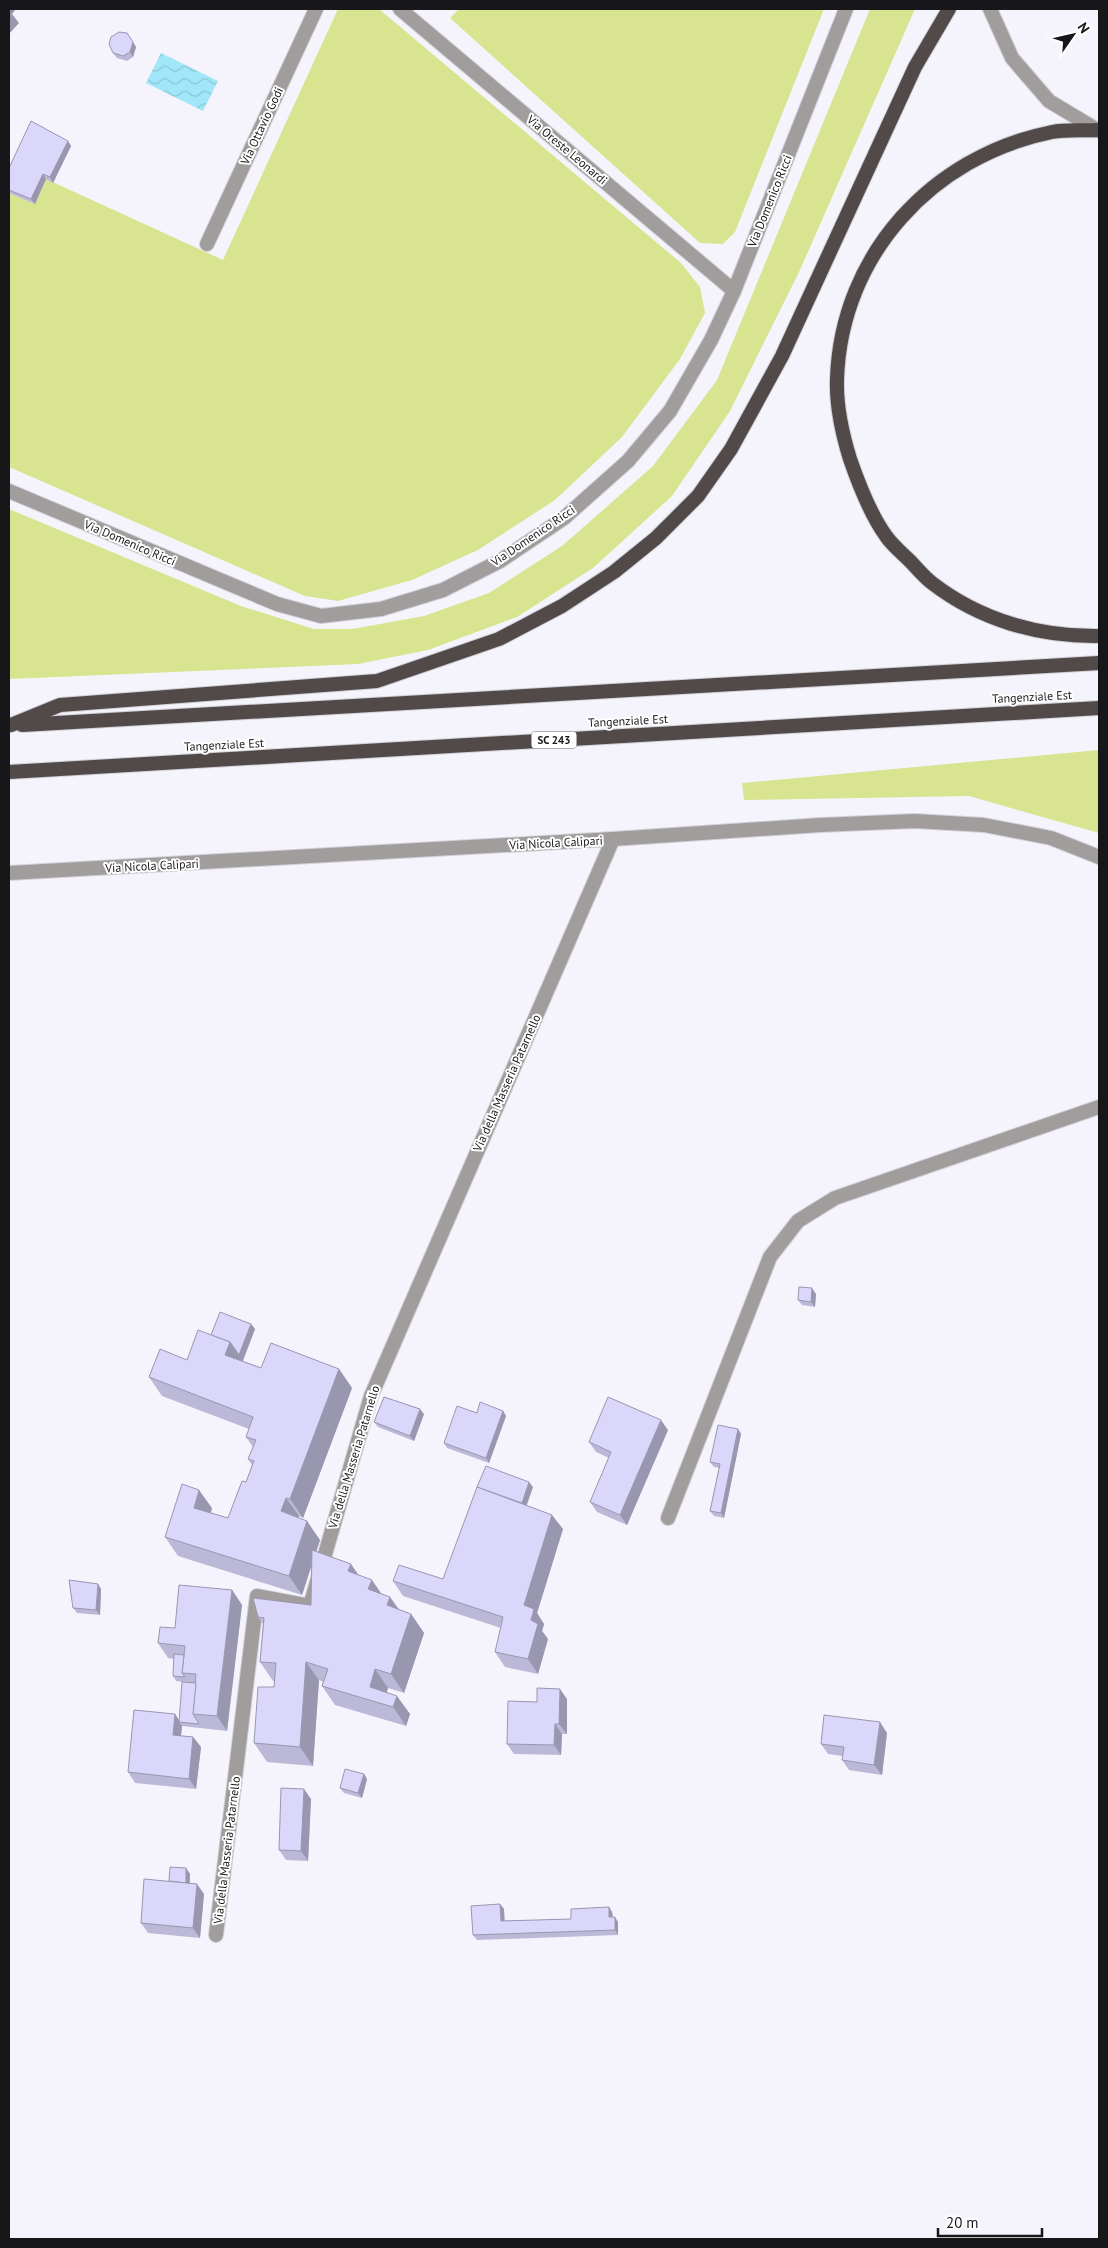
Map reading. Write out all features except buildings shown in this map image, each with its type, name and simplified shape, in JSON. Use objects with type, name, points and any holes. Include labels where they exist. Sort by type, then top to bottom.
[{"type":"highway","points":[[10,726],[60,705],[377,681],[499,639],[562,606],[614,572],[656,538],[698,496],[731,449],[782,356],[915,67],[949,9]]},
{"type":"highway","points":[[1098,131],[1054,132],[1024,139],[980,156],[932,186],[906,210],[871,256],[854,296],[841,336],[836,380],[840,427],[859,486],[886,537],[931,582],[979,612],[1027,630],[1099,636]]},
{"type":"highway","points":[[10,726],[1099,663]]},
{"type":"highway","name":"Tangenziale Est","points":[[9,772],[1099,708]]},
{"type":"street","name":"Via Ottavio Godi","points":[[207,244],[316,9]]},
{"type":"street","name":"Via Oreste Leonardi","points":[[400,9],[734,292]]},
{"type":"street","name":"Via Domenico Ricci","points":[[9,491],[277,604],[321,616],[381,609],[443,590],[500,561],[564,518],[628,461],[670,411],[711,340],[734,292],[846,9]]},
{"type":"street","points":[[990,9],[1012,58],[1050,101],[1098,131]]},
{"type":"street","name":"Via Nicola Calipari","points":[[9,873],[915,821],[984,825],[1051,838],[1099,857]]},
{"type":"street","name":"Via della Masseria Patarnello","points":[[216,1935],[257,1596],[310,1606],[371,1396],[613,839]]},
{"type":"street","points":[[668,1518],[770,1257],[798,1221],[835,1198],[1099,1107]]},
{"type":"green space","points":[[338,9],[379,9],[681,263],[700,287],[705,313],[680,359],[622,437],[555,500],[478,550],[412,580],[338,601],[305,596],[9,467],[9,193],[35,204],[46,179],[223,260]]},
{"type":"green space","points":[[459,9],[824,9],[735,232],[723,244],[700,243],[450,18]]},
{"type":"green space","points":[[870,9],[915,9],[800,270],[730,411],[672,496],[593,568],[517,617],[428,650],[358,664],[9,679],[9,509],[241,606],[314,629],[352,629],[424,616],[489,593],[562,546],[653,466],[717,380]]},
{"type":"green space","points":[[1099,750],[1099,833],[969,796],[744,800],[742,783]]},
{"type":"water","points":[[161,53],[218,81],[203,111],[146,83]]}]
